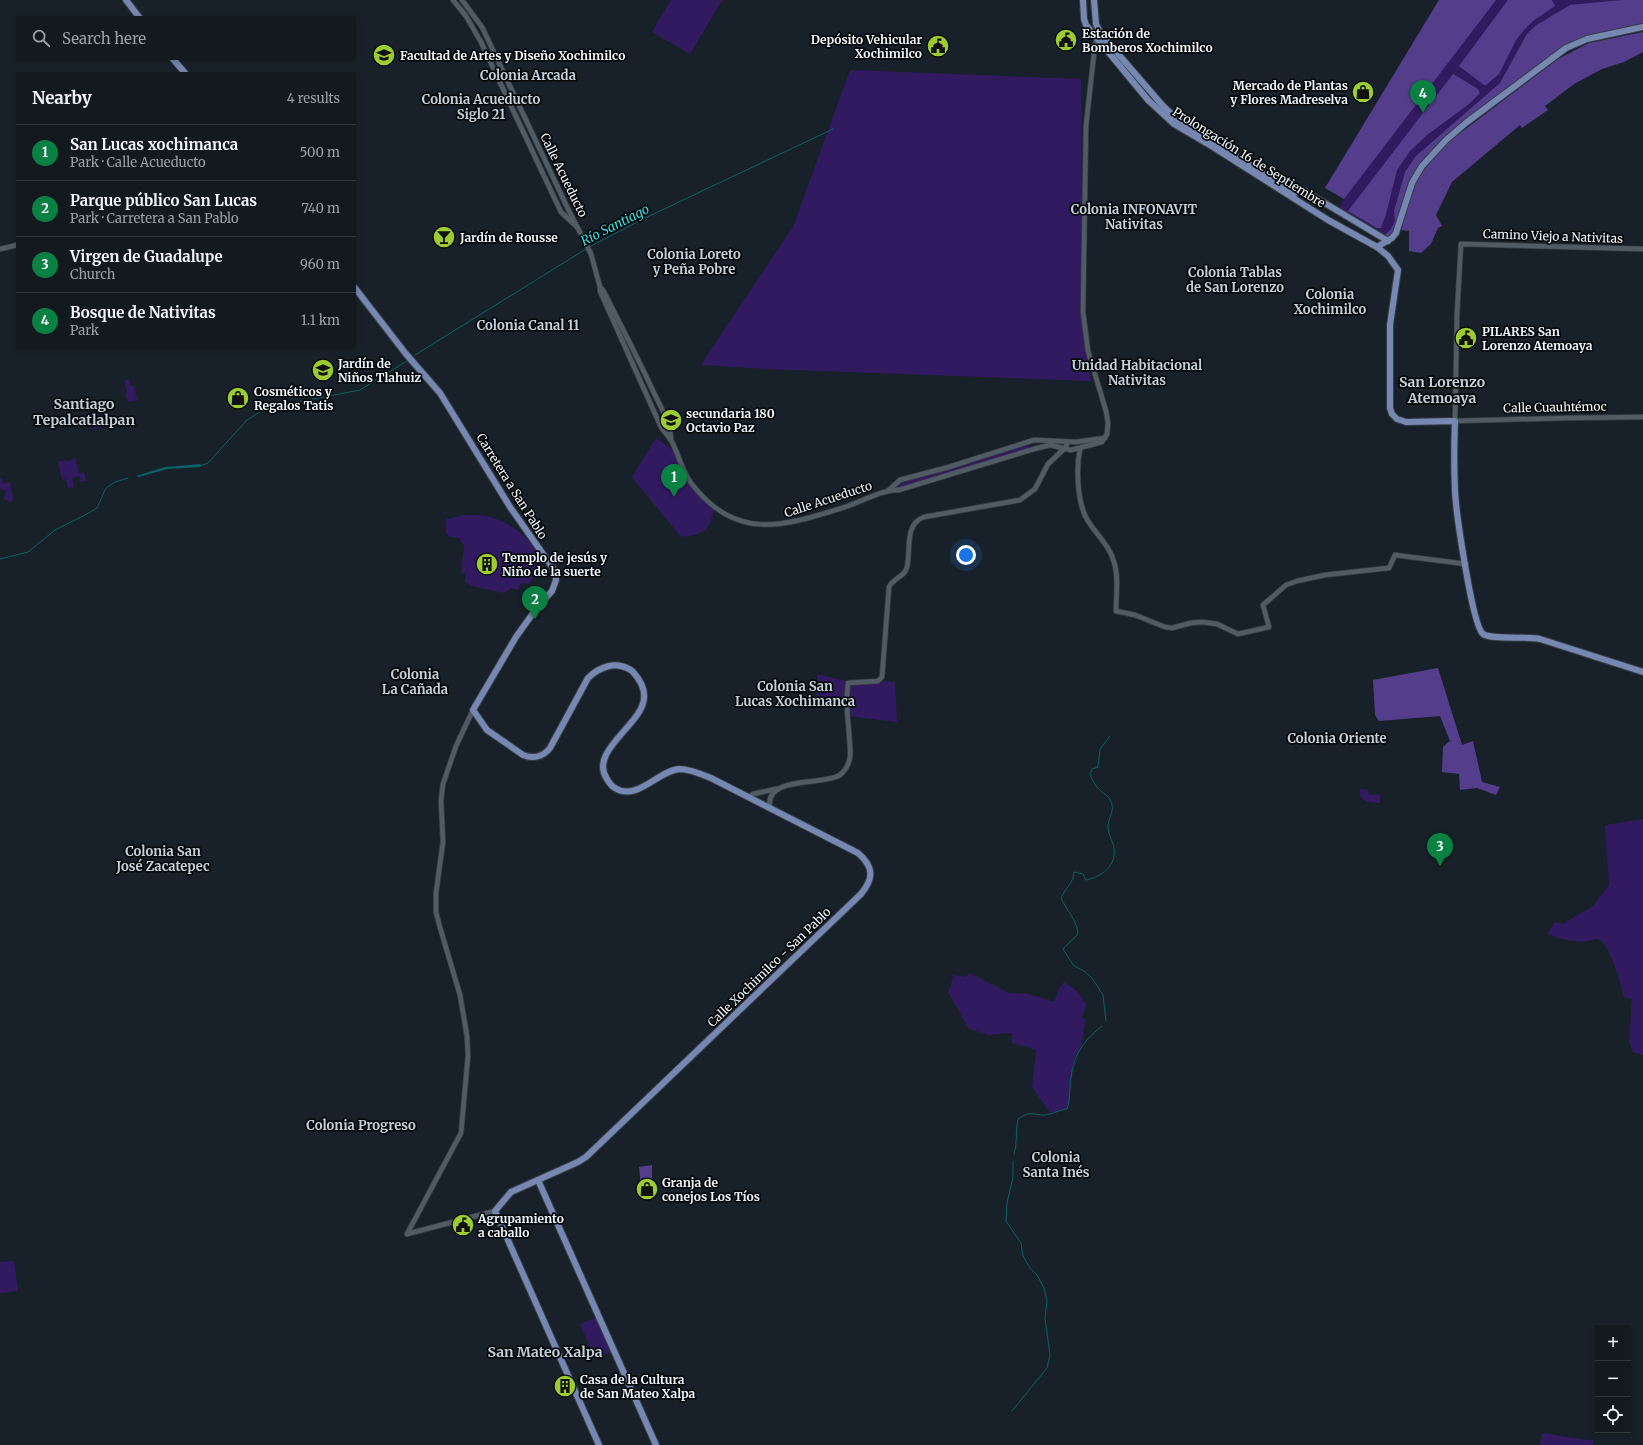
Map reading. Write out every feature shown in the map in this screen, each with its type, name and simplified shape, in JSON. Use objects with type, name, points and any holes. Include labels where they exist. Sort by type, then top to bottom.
[{"type":"main road","points":[[126,0],[139,16]]},
{"type":"main road","points":[[1083,0],[1084,19],[1086,25],[1100,38]]},
{"type":"main road","points":[[1094,0],[1096,24],[1100,38]]},
{"type":"main road","points":[[1377,247],[1388,241],[1396,233],[1412,183],[1422,166],[1446,140],[1556,54],[1566,48],[1587,39],[1643,26]]},
{"type":"main road","name":"Prolongación 16 de Septiembre","points":[[1100,38],[1177,119],[1295,193],[1303,190],[1388,241]]},
{"type":"main road","name":"Prolongación 16 de Septiembre","points":[[1100,38],[1148,100],[1174,124],[1328,220],[1377,247]]},
{"type":"main road","points":[[174,60],[183,72]]},
{"type":"main road","name":"Calle Cuauhtémoc","points":[[1388,241],[1388,256]]},
{"type":"main road","name":"Calle Cuauhtémoc","points":[[1377,247],[1388,256],[1395,265],[1398,274],[1390,325],[1390,408],[1392,414],[1397,419],[1406,422],[1455,421]]},
{"type":"main road","name":"Carretera a San Pablo","points":[[356,289],[406,354],[440,393],[510,507],[555,571],[556,580],[552,591],[536,609],[516,637],[473,710]]},
{"type":"main road","points":[[1455,421],[1455,492],[1478,629],[1484,635],[1502,638],[1522,637],[1540,639],[1643,672]]},
{"type":"main road","points":[[473,710],[488,730],[523,755],[530,757],[542,755],[550,748],[588,678],[593,673],[608,666],[627,668],[633,672],[644,690],[644,698],[641,709],[612,746],[604,759],[605,777],[611,785],[619,790],[632,791],[643,787],[666,773],[684,770],[711,778],[770,808]]},
{"type":"main road","name":"Calle Xochimilco - San Pablo","points":[[495,1211],[511,1192],[586,1157],[869,885],[870,869],[866,860],[858,853],[770,808]]},
{"type":"main road","points":[[538,1180],[656,1445]]},
{"type":"main road","points":[[495,1211],[599,1445]]},
{"type":"street","name":"Calle Acueducto","points":[[453,0],[476,31],[562,212],[581,231]]},
{"type":"street","name":"Calle Acueducto","points":[[462,0],[482,27],[568,209],[581,231],[591,254],[600,291],[661,427],[671,439],[691,482],[710,503],[726,514],[755,524],[768,526],[795,522],[859,503],[889,490],[900,480],[949,467],[1030,442],[1040,440],[1068,442],[1087,441],[1105,438]]},
{"type":"street","points":[[1078,458],[1071,450],[1102,442],[1105,438],[1108,423],[1088,351],[1083,312],[1086,126],[1090,82],[1100,38]]},
{"type":"street","points":[[513,109],[519,106]]},
{"type":"street","name":"Camino Viejo a Nativitas","points":[[1455,421],[1457,314],[1462,244],[1643,249]]},
{"type":"street","points":[[0,249],[16,245]]},
{"type":"street","name":"Calle Acueducto","points":[[600,286],[647,377],[666,419],[671,433],[671,439]]},
{"type":"street","name":"Calle Cuauhtémoc","points":[[1455,421],[1643,417]]},
{"type":"street","points":[[1087,441],[1088,446]]},
{"type":"street","points":[[1030,442],[1034,449]]},
{"type":"street","points":[[749,797],[801,782],[833,777],[839,775],[847,768],[850,750],[846,696],[848,684],[878,681],[882,677],[889,587],[890,584],[899,578],[906,570],[910,554],[911,531],[914,523],[924,516],[1020,500],[1035,489],[1052,459],[1065,448],[1068,442]]},
{"type":"street","name":"Calle Acueducto","points":[[889,490],[899,490],[1050,445],[1071,450]]},
{"type":"street","points":[[1080,448],[1077,476],[1080,496],[1086,519],[1107,546],[1114,561],[1116,611],[1135,615],[1165,627],[1172,628],[1202,622],[1217,624],[1238,634],[1269,628],[1263,605],[1290,583],[1320,576],[1386,569],[1391,566],[1395,555],[1466,564]]},
{"type":"street","points":[[473,710],[456,746],[443,788],[441,800],[443,842],[436,902],[439,924],[460,995],[467,1036],[468,1056],[461,1133],[407,1234],[495,1211]]},
{"type":"street","points":[[770,808],[771,796],[778,788]]},
{"type":"shaded area","points":[[671,0],[722,0],[690,54],[652,32]]},
{"type":"shaded area","points":[[1439,0],[1643,0],[1583,38],[1428,152],[1418,164],[1391,235],[1384,236],[1339,208],[1344,199],[1325,188]]},
{"type":"shaded area","points":[[1439,0],[1496,0],[1344,199],[1325,188]]},
{"type":"shaded area","points":[[1508,0],[1552,0],[1555,6],[1533,21],[1524,30],[1516,40],[1499,74],[1484,85],[1459,66]]},
{"type":"shaded area","points":[[1622,0],[1643,0],[1643,26],[1582,40],[1435,147],[1417,169],[1392,236],[1384,236],[1391,229],[1395,221],[1394,211],[1405,172],[1416,156],[1500,83],[1527,34],[1535,26],[1570,5]]},
{"type":"shaded area","points":[[1643,32],[1643,52],[1624,62],[1602,69],[1574,84],[1545,106],[1548,110],[1522,128],[1520,125],[1452,182],[1436,215],[1442,226],[1438,228],[1431,244],[1421,253],[1409,251],[1409,231],[1401,230],[1410,197],[1420,174],[1442,147],[1558,59],[1589,43]]},
{"type":"shaded area","points":[[850,70],[1081,79],[1083,312],[1091,381],[765,369],[701,365],[793,227]]},
{"type":"shaded area","points":[[1453,74],[1478,89],[1480,93],[1469,104],[1427,135],[1410,151],[1397,170],[1381,228],[1377,228],[1348,211]]},
{"type":"shaded area","points":[[129,379],[130,386],[134,386],[137,400],[128,402],[125,393],[127,393],[124,381]]},
{"type":"shaded area","points":[[107,411],[108,417],[99,419],[101,427],[93,429],[90,413],[97,412],[99,416],[102,415],[101,412]]},
{"type":"shaded area","points":[[656,438],[674,451],[691,487],[714,509],[710,522],[700,533],[681,537],[632,477]]},
{"type":"shaded area","points":[[1028,444],[1030,449],[903,487],[895,487],[901,482],[963,466]]},
{"type":"shaded area","points":[[75,458],[79,473],[84,472],[86,481],[80,482],[79,476],[72,478],[74,487],[68,488],[66,479],[62,480],[58,462],[66,460],[67,462]]},
{"type":"shaded area","points":[[201,464],[200,467],[167,469],[139,477],[136,476],[165,467]]},
{"type":"shaded area","points":[[0,479],[2,479],[3,484],[10,482],[13,499],[11,502],[8,502],[4,498],[6,491],[0,488]]},
{"type":"shaded area","points":[[465,515],[488,517],[508,524],[517,530],[533,546],[541,555],[530,584],[521,583],[518,590],[511,588],[504,593],[472,586],[465,582],[465,574],[461,573],[464,545],[459,538],[450,537],[446,533],[446,519]]},
{"type":"shaded area","points":[[1438,668],[1462,745],[1473,741],[1482,782],[1500,787],[1496,795],[1477,788],[1460,790],[1459,774],[1442,772],[1443,747],[1450,741],[1440,716],[1379,721],[1375,715],[1373,680]]},
{"type":"shaded area","points":[[817,674],[846,681],[848,683],[878,681],[895,682],[897,722],[847,716],[847,705],[821,707],[817,703]]},
{"type":"shaded area","points":[[1360,789],[1368,790],[1369,795],[1380,794],[1380,803],[1372,803],[1363,799],[1361,797]]},
{"type":"shaded area","points":[[1643,819],[1643,1055],[1633,1052],[1629,1041],[1632,999],[1624,997],[1618,974],[1606,947],[1597,939],[1589,941],[1572,941],[1548,934],[1554,922],[1563,924],[1593,906],[1609,885],[1605,825]]},
{"type":"shaded area","points":[[969,973],[1009,993],[1028,994],[1054,1002],[1059,988],[1064,982],[1078,992],[1086,1004],[1082,1018],[1086,1020],[1081,1045],[1074,1058],[1070,1088],[1070,1101],[1067,1109],[1050,1113],[1032,1087],[1036,1050],[1012,1043],[1012,1033],[989,1035],[969,1029],[948,992],[953,975],[966,977]]},
{"type":"shaded area","points":[[652,1165],[652,1186],[641,1188],[639,1167]]},
{"type":"shaded area","points":[[14,1261],[18,1291],[0,1293],[0,1262]]},
{"type":"shaded area","points":[[597,1317],[612,1352],[595,1358],[580,1324]]},
{"type":"shaded area","points":[[1542,1433],[1594,1441],[1593,1445],[1540,1445]]},
{"type":"waterway","name":"Río Santiago","points":[[589,247],[645,218],[833,129]]},
{"type":"waterway","name":"Río Santiago","points":[[415,355],[586,249]]},
{"type":"waterway","name":"Río Santiago","points":[[200,466],[208,463],[247,420],[266,408],[360,390],[407,361]]},
{"type":"waterway","name":"Río Santiago","points":[[0,559],[28,552],[55,530],[97,508],[106,488],[115,482],[128,478]]},
{"type":"waterway","points":[[1106,1021],[1103,995],[1092,978],[1084,971],[1074,966],[1063,949],[1078,934],[1074,920],[1061,898],[1071,883],[1074,872],[1083,874],[1086,880],[1092,879],[1107,870],[1113,860],[1114,848],[1108,827],[1112,810],[1111,802],[1108,797],[1096,786],[1090,774],[1092,769],[1098,767],[1100,749],[1110,736]]},
{"type":"waterway","points":[[1014,1154],[1018,1119],[1029,1114],[1045,1115],[1067,1109],[1075,1060],[1082,1046],[1102,1026]]},
{"type":"waterway","points":[[1012,1411],[1047,1368],[1050,1355],[1045,1319],[1047,1301],[1044,1288],[1037,1275],[1030,1268],[1023,1256],[1021,1243],[1006,1221],[1007,1203],[1013,1177],[1013,1161]]},
{"type":"place","name":"Estación de Bomberos Xochimilco","points":[[1066,40]]},
{"type":"place","name":"Depósito Vehicular Xochimilco","points":[[938,46]]},
{"type":"place","name":"Facultad de Artes y Diseño Xochimilco","points":[[384,55]]},
{"type":"place","name":"Mercado de Plantas y Flores Madreselva","points":[[1363,92]]},
{"type":"place","name":"Bosque de Nativitas","points":[[1423,113]]},
{"type":"place","name":"Jardín de Rousse","points":[[444,237]]},
{"type":"place","name":"PILARES San Lorenzo Atemoaya","points":[[1466,338]]},
{"type":"place","name":"Jardín de Niños Tlahuiz","points":[[323,370]]},
{"type":"place","name":"Cosméticos y Regalos Tatis","points":[[238,398]]},
{"type":"place","name":"secundaria 180 Octavio Paz","points":[[671,420]]},
{"type":"place","name":"San Lucas xochimanca","points":[[674,497]]},
{"type":"place","name":"Templo de jesús y Niño de la suerte","points":[[487,564]]},
{"type":"place","name":"Parque público San Lucas","points":[[535,619]]},
{"type":"place","name":"Virgen de Guadalupe","points":[[1440,866]]},
{"type":"place","name":"Granja de conejos Los Tíos","points":[[647,1189]]},
{"type":"place","name":"Agrupamiento a caballo","points":[[463,1225]]},
{"type":"place","name":"Casa de la Cultura de San Mateo Xalpa","points":[[565,1386]]},
{"type":"district","name":"Colonia Arcada","points":[[528,75]]},
{"type":"district","name":"Colonia Acueducto Siglo 21","points":[[481,106]]},
{"type":"district","name":"Colonia INFONAVIT Nativitas","points":[[1134,216]]},
{"type":"district","name":"Colonia Loreto y Peña Pobre","points":[[694,262]]},
{"type":"district","name":"Colonia Tablas de San Lorenzo","points":[[1235,280]]},
{"type":"district","name":"Colonia Xochimilco","points":[[1330,302]]},
{"type":"district","name":"Colonia Canal 11","points":[[528,325]]},
{"type":"district","name":"Unidad Habitacional Nativitas","points":[[1137,372]]},
{"type":"district","name":"San Lorenzo Atemoaya","points":[[1442,390]]},
{"type":"district","name":"Santiago Tepalcatlalpan","points":[[84,412]]},
{"type":"district","name":"Colonia La Cañada","points":[[415,682]]},
{"type":"district","name":"Colonia San Lucas Xochimanca","points":[[795,694]]},
{"type":"district","name":"Colonia Oriente","points":[[1337,738]]},
{"type":"district","name":"Colonia San José Zacatepec","points":[[163,858]]},
{"type":"district","name":"Colonia Progreso","points":[[361,1125]]},
{"type":"district","name":"Colonia Santa Inés","points":[[1056,1164]]},
{"type":"district","name":"San Mateo Xalpa","points":[[545,1352]]}]
